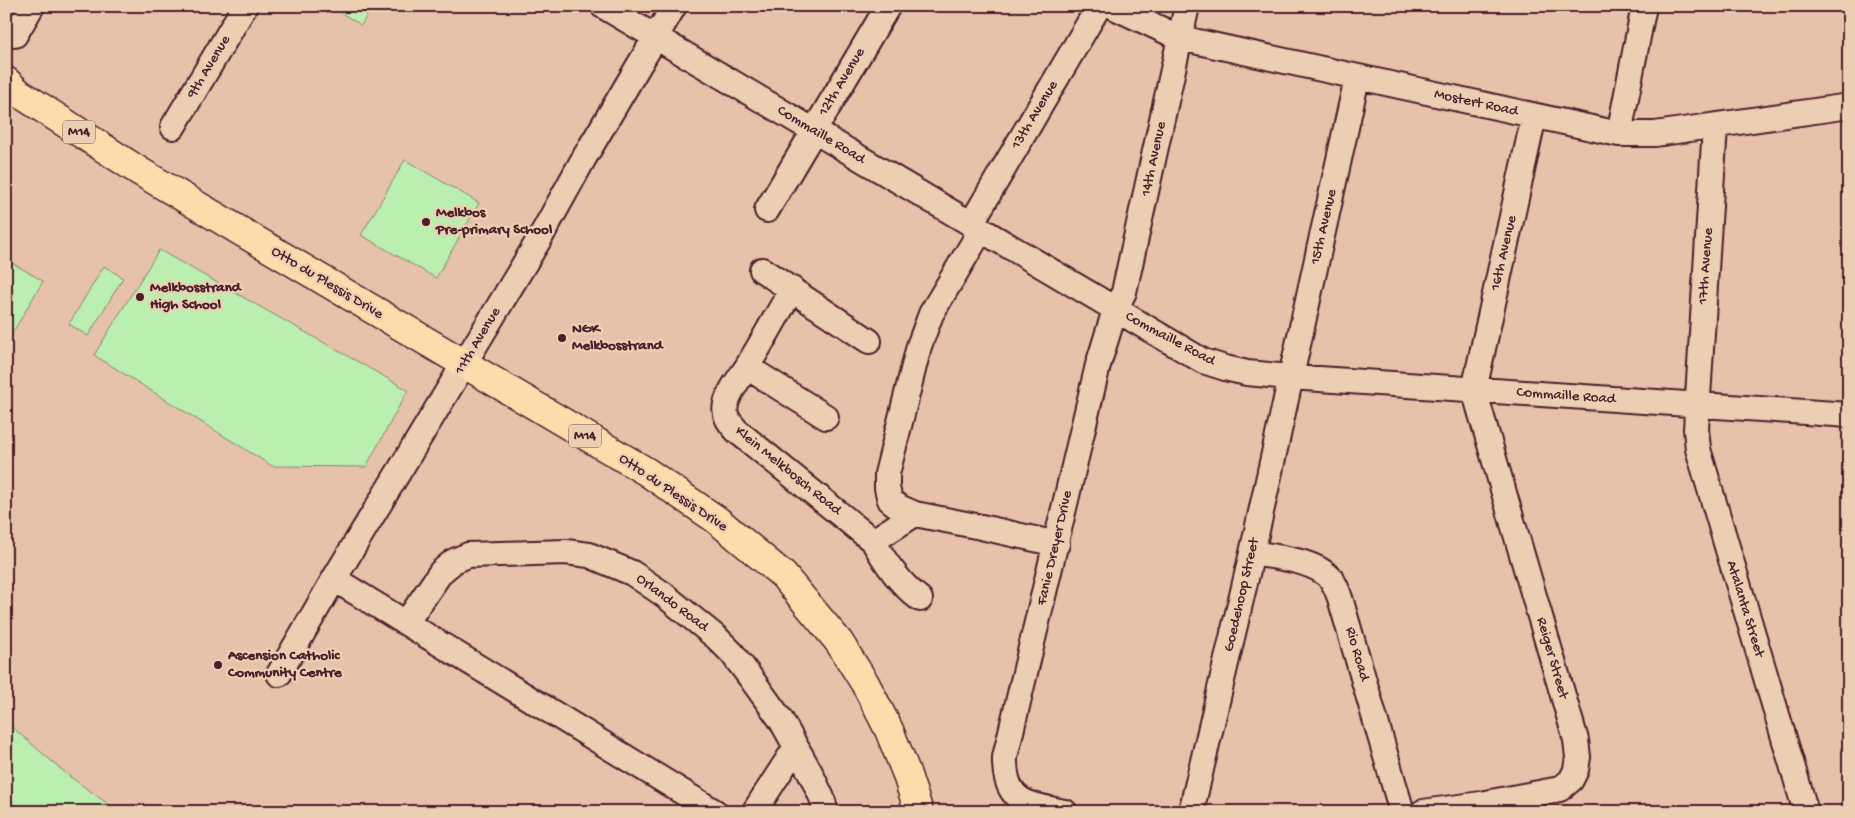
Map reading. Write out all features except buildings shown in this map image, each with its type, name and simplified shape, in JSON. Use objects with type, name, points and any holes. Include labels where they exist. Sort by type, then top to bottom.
[{"type":"main road","name":"Otto du Plessis Drive","points":[[6,81],[19,93],[140,171],[647,472],[717,520],[783,575],[838,642],[866,685],[896,747],[919,812]]},
{"type":"main road","name":"Otto du Plessis Drive","points":[[6,107],[140,171]]},
{"type":"street","points":[[15,35],[32,6]]},
{"type":"street","name":"9th Avenue","points":[[173,127],[245,6]]},
{"type":"street","name":"Commaille Road","points":[[603,6],[1115,310],[1203,360],[1225,368],[1247,373],[1290,377],[1849,415]]},
{"type":"street","name":"11th Avenue","points":[[279,674],[334,579],[540,238],[584,158],[674,6]]},
{"type":"street","name":"12th Avenue","points":[[767,210],[888,6]]},
{"type":"street","name":"13th Avenue","points":[[915,514],[899,507],[890,500],[887,488],[887,474],[919,346],[932,314],[976,227],[1099,6]]},
{"type":"street","name":"Mostert Road","points":[[1112,6],[1180,38],[1619,134],[1655,134],[1849,106]]},
{"type":"street","name":"14th Avenue","points":[[1115,310],[1124,292],[1187,6]]},
{"type":"street","points":[[1619,134],[1644,6]]},
{"type":"street","name":"15th Avenue","points":[[1290,377],[1357,78]]},
{"type":"street","name":"16th Avenue","points":[[1474,390],[1534,116]]},
{"type":"street","name":"17th Avenue","points":[[1697,405],[1715,126]]},
{"type":"street","points":[[762,270],[869,342]]},
{"type":"street","name":"Klein Melkbosch Road","points":[[792,289],[728,396],[725,405],[729,422],[737,431],[858,527],[872,541],[903,585],[920,599]]},
{"type":"street","name":"Fanie Dreyer Drive","points":[[1064,812],[1036,806],[1020,800],[1008,786],[1005,774],[1005,757],[1098,365],[1115,310]]},
{"type":"street","points":[[747,367],[826,417]]},
{"type":"street","name":"Goedehoop Street","points":[[1191,812],[1252,553],[1290,377]]},
{"type":"street","name":"Reiger Street","points":[[1423,812],[1482,804],[1560,789],[1571,780],[1576,770],[1578,757],[1576,740],[1474,390]]},
{"type":"street","name":"Atalanta Street","points":[[1697,405],[1696,429],[1702,467],[1806,812]]},
{"type":"street","points":[[872,541],[915,514],[981,526],[1057,544]]},
{"type":"street","name":"Orlando Road","points":[[406,623],[441,572],[454,561],[468,556],[566,552],[589,555],[632,573],[664,594],[732,653],[781,720],[810,772],[826,812]]},
{"type":"street","name":"Rio Road","points":[[1252,553],[1302,563],[1320,569],[1332,580],[1340,598],[1402,812]]},
{"type":"street","points":[[334,579],[715,812]]},
{"type":"street","points":[[754,812],[796,747]]},
{"type":"green space","points":[[330,6],[373,6],[361,25]]},
{"type":"green space","points":[[405,160],[479,203],[436,278],[361,235]]},
{"type":"green space","points":[[159,250],[408,390],[366,467],[272,466],[94,355]]},
{"type":"green space","points":[[12,263],[43,281],[6,344],[6,272]]},
{"type":"green space","points":[[104,266],[123,278],[88,336],[69,324]]},
{"type":"green space","points":[[6,722],[69,776],[119,812],[6,812]]},
{"type":"place","name":"Melkbos Pre-primary School","points":[[426,222]]},
{"type":"place","name":"Melkbosstrand High School","points":[[140,297]]},
{"type":"place","name":"NGK Melkbosstrand","points":[[562,338]]},
{"type":"place","name":"Ascension Catholic Community Centre","points":[[218,665]]}]
